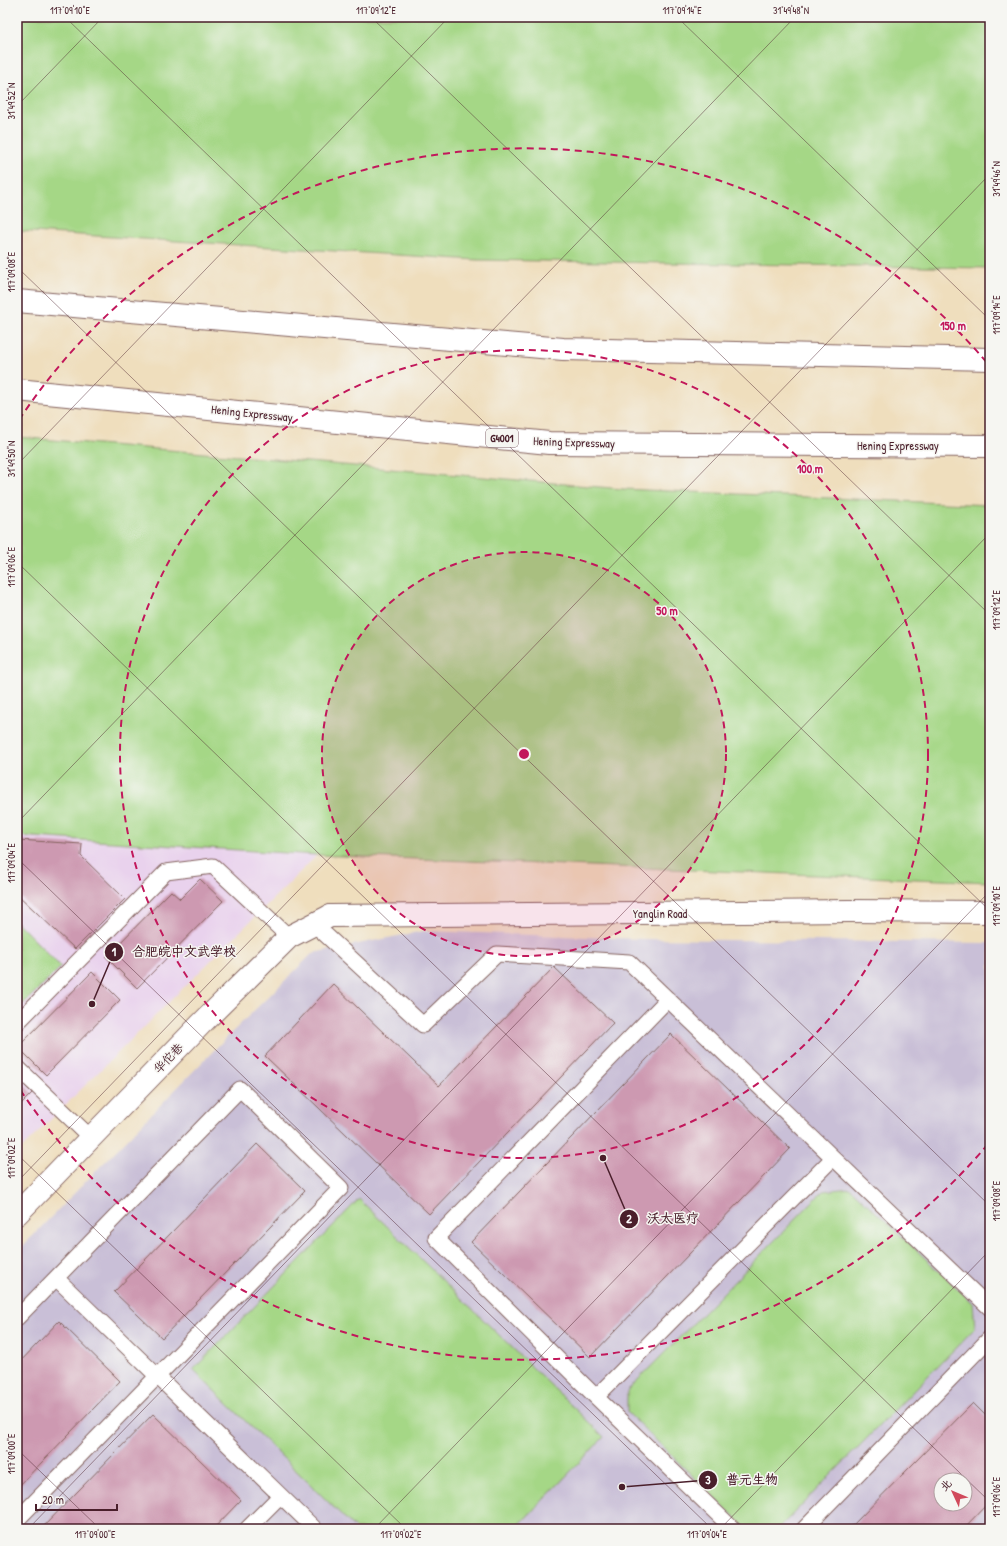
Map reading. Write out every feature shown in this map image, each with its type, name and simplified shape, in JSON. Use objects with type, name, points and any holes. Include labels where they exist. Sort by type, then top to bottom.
[{"type":"main road","points":[[17,301],[563,349],[990,359]]},
{"type":"main road","name":"Hening Expressway","points":[[17,390],[549,443],[990,446]]},
{"type":"main road","name":"Yanglin Road","points":[[322,920],[849,911],[990,912]]},
{"type":"main road","name":"华佗巷","points":[[17,1214],[201,1024],[289,937],[322,920]]},
{"type":"lane","points":[[17,1023],[166,872],[213,866],[289,937]]},
{"type":"lane","points":[[322,920],[423,1025],[496,954],[630,962],[990,1308]]},
{"type":"lane","points":[[668,999],[436,1238],[596,1398],[733,1529]]},
{"type":"lane","points":[[17,1067],[90,1138]]},
{"type":"lane","points":[[17,1318],[240,1089],[341,1188],[17,1520]]},
{"type":"lane","points":[[596,1398],[833,1158]]},
{"type":"lane","points":[[56,1278],[315,1529]]},
{"type":"lane","points":[[804,1529],[990,1338]]},
{"type":"lane","points":[[248,1529],[280,1496]]},
{"type":"shaded area","points":[[17,836],[317,855],[17,1153]]},
{"type":"shaded area","points":[[423,931],[642,939],[990,943],[990,1529],[17,1529],[17,1252],[221,1043],[313,953]]},
{"type":"green space","points":[[17,17],[990,17],[990,268],[477,260],[17,231]]},
{"type":"green space","points":[[17,437],[623,489],[990,505],[990,882],[317,855],[17,836]]},
{"type":"green space","points":[[17,922],[61,967],[17,1010]]},
{"type":"green space","points":[[850,1188],[973,1303],[975,1328],[778,1529],[747,1529],[627,1412],[627,1391],[823,1191]]},
{"type":"green space","points":[[359,1199],[604,1437],[515,1529],[356,1529],[193,1370]]},
{"type":"building","points":[[17,840],[82,844],[81,856],[125,899],[75,949],[17,894]]},
{"type":"building","points":[[200,879],[223,901],[137,988],[106,957],[171,891],[180,899]]},
{"type":"building","points":[[554,967],[613,1023],[429,1214],[265,1056],[333,984],[439,1086]]},
{"type":"building","points":[[92,972],[120,1000],[46,1075],[18,1047]]},
{"type":"building","points":[[671,1034],[790,1149],[590,1357],[471,1242]]},
{"type":"building","points":[[17,1078],[32,1093],[17,1108]]},
{"type":"building","points":[[257,1144],[305,1191],[162,1338],[114,1292]]},
{"type":"building","points":[[59,1321],[120,1381],[17,1488],[17,1365]]},
{"type":"building","points":[[973,1403],[990,1420],[990,1501],[963,1529],[849,1529]]},
{"type":"building","points":[[153,1414],[241,1500],[213,1529],[41,1529]]},
{"type":"place","name":"合肥皖中文武学校","points":[[92,1004]]},
{"type":"place","name":"沃太医疗","points":[[603,1158]]},
{"type":"place","name":"普元生物","points":[[622,1487]]}]
